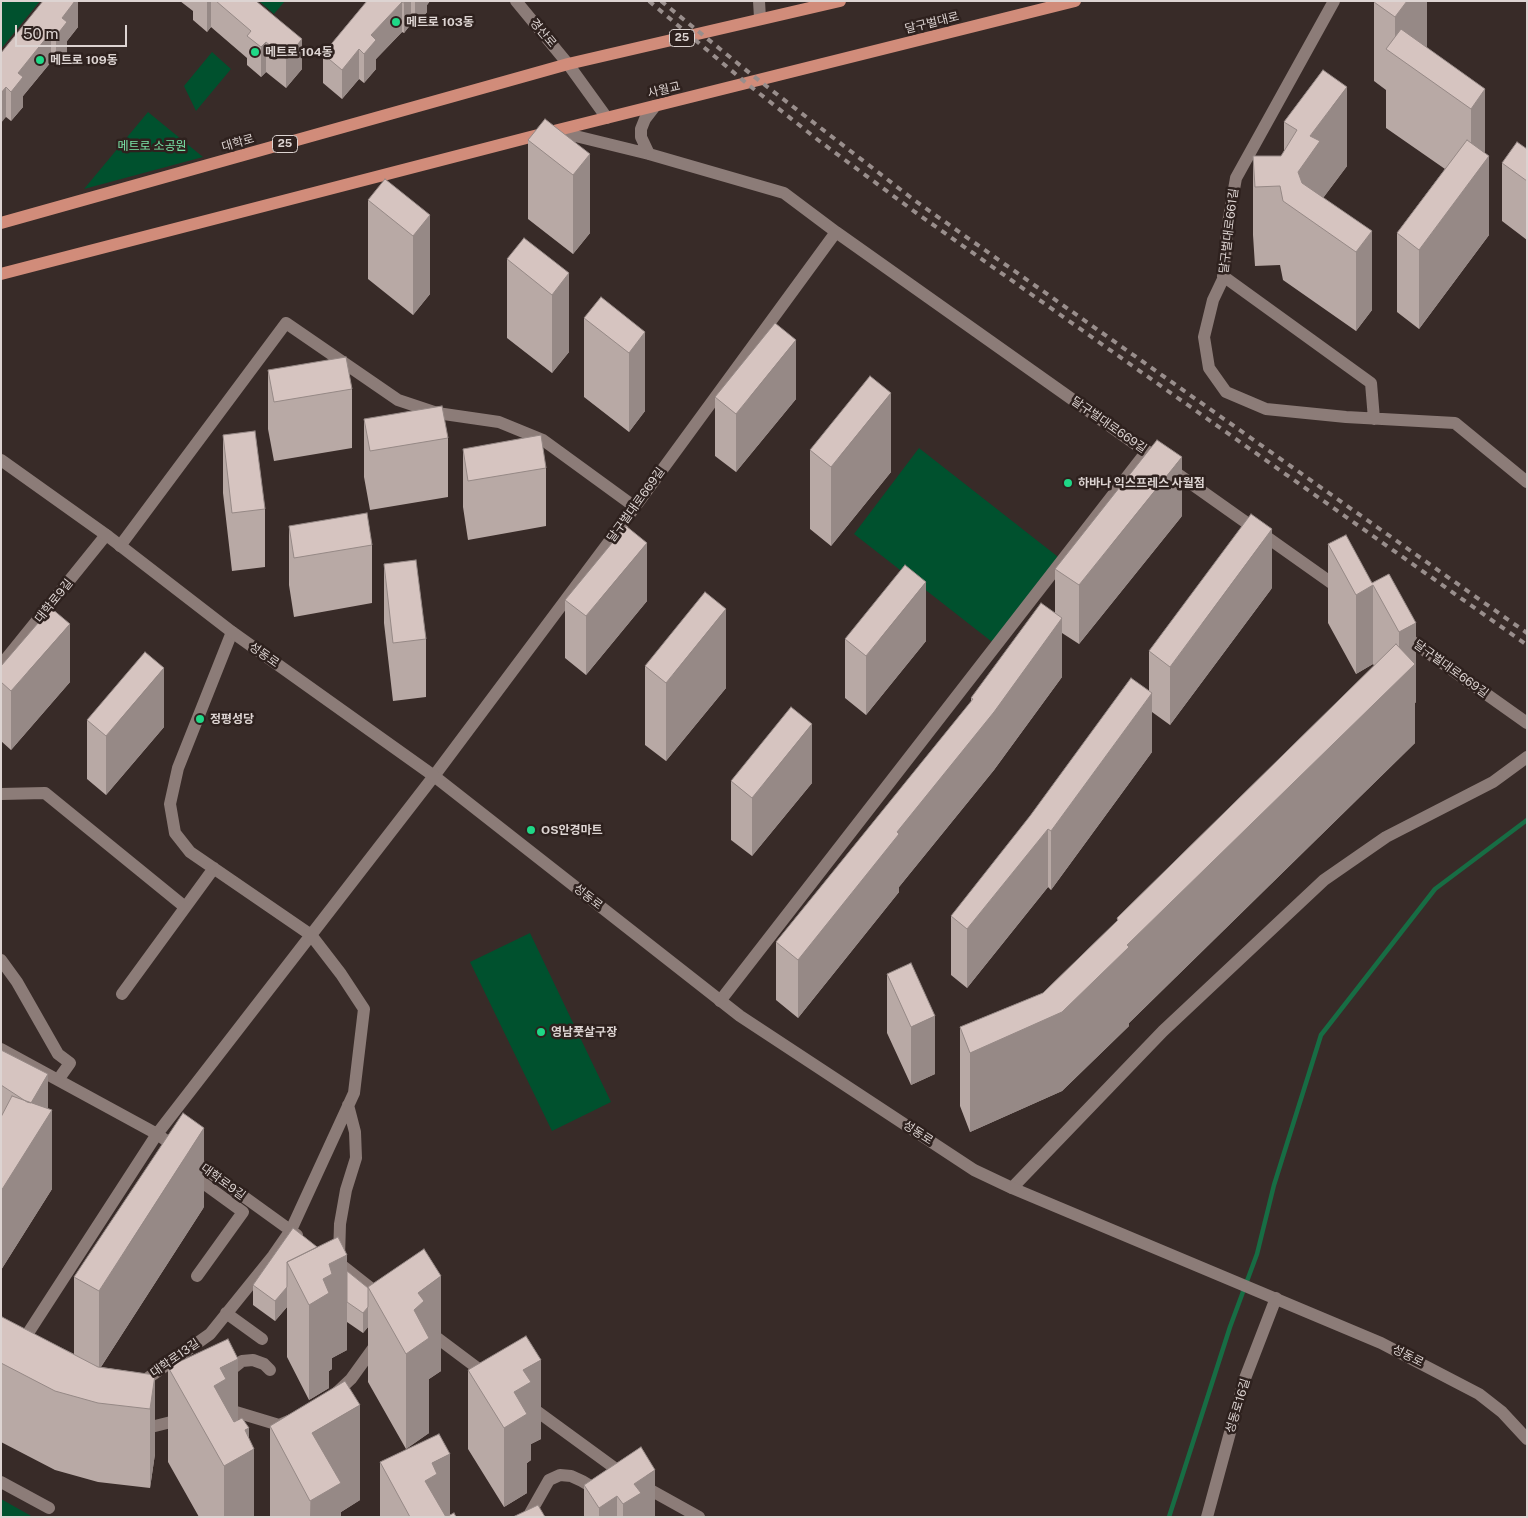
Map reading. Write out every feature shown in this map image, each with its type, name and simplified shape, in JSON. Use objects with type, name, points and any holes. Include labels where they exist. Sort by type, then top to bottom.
[{"type":"main road","name":"25","points":[[568,64],[840,1]]},
{"type":"main road","name":"달구벌대로","points":[[796,72],[1075,1]]},
{"type":"main road","name":"대학로","points":[[1,223],[568,64]]},
{"type":"main road","name":"사월교","points":[[1,274],[538,135],[796,72]]},
{"type":"street","name":"경산로","points":[[516,1],[568,64],[607,118]]},
{"type":"street","points":[[755,20],[759,1]]},
{"type":"street","name":"달구벌대로661길","points":[[1334,1],[1236,178],[1228,223],[1223,276],[1213,300],[1204,337],[1209,368],[1226,392],[1266,409],[1346,417],[1455,423],[1527,482]]},
{"type":"street","points":[[649,154],[641,137],[641,129],[645,119],[656,106]]},
{"type":"street","name":"달구벌대로669길","points":[[556,131],[649,154],[784,192],[836,232],[1147,451],[1350,597]]},
{"type":"street","name":"달구벌대로669길","points":[[8,1338],[22,1349],[88,1248],[157,1134],[434,776],[635,507],[836,232]]},
{"type":"street","points":[[1223,276],[1371,382],[1374,419]]},
{"type":"street","points":[[120,546],[286,323],[398,400],[437,413],[500,422],[543,440],[635,507]]},
{"type":"street","points":[[720,1002],[1147,451]]},
{"type":"street","name":"성동로","points":[[1,460],[106,535],[232,632],[434,776],[720,1002],[974,1170],[1012,1188],[1381,1342],[1472,1390],[1502,1412],[1527,1439]]},
{"type":"street","name":"대학로9길","points":[[1,665],[106,535]]},
{"type":"street","name":"달구벌대로669길","points":[[1390,625],[1527,723]]},
{"type":"street","name":"대학로13길","points":[[126,1393],[210,1334],[273,1256],[291,1230],[354,1094],[364,1009],[341,974],[311,935],[190,852],[175,833],[170,804],[178,768],[232,632]]},
{"type":"street","points":[[1012,1188],[1163,1031],[1324,880],[1386,837],[1493,782],[1527,757]]},
{"type":"street","points":[[1,794],[45,794],[185,907]]},
{"type":"street","points":[[122,994],[214,868]]},
{"type":"street","points":[[1,960],[17,982],[58,1054],[70,1063],[58,1080]]},
{"type":"street","name":"대학로9길","points":[[1,1049],[157,1134],[307,1241]]},
{"type":"street","points":[[339,1262],[340,1224],[346,1190],[356,1158],[355,1132],[348,1105]]},
{"type":"street","points":[[178,1165],[243,1212],[198,1276]]},
{"type":"street","points":[[323,1252],[339,1262],[393,1306]]},
{"type":"street","name":"성동로16길","points":[[1207,1517],[1244,1381],[1275,1298]]},
{"type":"street","points":[[226,1314],[262,1339]]},
{"type":"street","points":[[422,1326],[501,1385]]},
{"type":"street","points":[[325,1402],[351,1379],[385,1331]]},
{"type":"street","points":[[226,1400],[228,1381],[232,1368],[242,1362],[253,1360],[264,1364],[270,1370]]},
{"type":"street","points":[[516,1396],[627,1478],[699,1517]]},
{"type":"street","points":[[130,1432],[202,1415],[226,1400]]},
{"type":"street","points":[[226,1400],[279,1425],[302,1415]]},
{"type":"street","points":[[528,1517],[549,1480],[560,1475],[571,1476],[582,1481],[592,1487],[596,1496]]},
{"type":"street","points":[[1,1482],[49,1508]]},
{"type":"green space","points":[[1,1],[40,1],[1,49]]},
{"type":"green space","points":[[259,1],[285,1],[274,14]]},
{"type":"green space","points":[[212,52],[231,69],[196,111],[184,86]]},
{"type":"green space","name":"메트로 소공원","points":[[148,112],[203,157],[84,189]]},
{"type":"green space","points":[[919,448],[1062,560],[996,645],[854,534]]},
{"type":"green space","name":"영남풋살구장","points":[[530,933],[611,1102],[552,1131],[470,962]]},
{"type":"green space","points":[[1,1499],[33,1517],[1,1517]]},
{"type":"building","points":[[43,1],[75,1],[62,18],[67,22],[56,36],[51,32],[18,73],[23,77],[11,92],[6,87],[1,93],[1,53]]},
{"type":"building","points":[[216,1],[256,1],[302,39],[286,59],[266,42],[261,47],[247,36],[251,31]]},
{"type":"building","points":[[367,1],[406,1],[402,2],[371,35],[376,40],[364,54],[359,49],[342,70],[323,54]]},
{"type":"building","points":[[1374,1],[1407,1],[1395,17]]},
{"type":"building","points":[[1401,29],[1485,89],[1471,109],[1386,49]]},
{"type":"building","points":[[1323,70],[1347,87],[1310,136],[1320,141],[1298,172],[1302,183],[1372,231],[1356,252],[1283,201],[1280,186],[1255,187],[1253,156],[1281,156],[1297,130],[1284,122]]},
{"type":"building","points":[[545,119],[590,154],[573,175],[528,140]]},
{"type":"building","points":[[1467,140],[1489,156],[1419,250],[1397,233]]},
{"type":"building","points":[[1517,142],[1527,149],[1527,181],[1502,163]]},
{"type":"building","points":[[385,179],[430,215],[413,236],[368,200]]},
{"type":"building","points":[[524,238],[569,273],[552,295],[507,259]]},
{"type":"building","points":[[601,297],[645,332],[629,353],[584,318]]},
{"type":"building","points":[[775,323],[796,340],[736,414],[715,397]]},
{"type":"building","points":[[346,357],[352,389],[274,402],[268,370]]},
{"type":"building","points":[[870,376],[891,393],[831,467],[810,450]]},
{"type":"building","points":[[442,406],[448,438],[370,451],[364,419]]},
{"type":"building","points":[[255,431],[265,509],[232,513],[223,435]]},
{"type":"building","points":[[541,435],[546,468],[468,481],[463,449]]},
{"type":"building","points":[[1157,440],[1182,457],[1079,585],[1055,569]]},
{"type":"building","points":[[367,513],[372,545],[294,558],[289,526]]},
{"type":"building","points":[[1251,514],[1272,529],[1170,667],[1149,651]]},
{"type":"building","points":[[626,526],[647,543],[586,616],[565,600]]},
{"type":"building","points":[[1346,535],[1372,583],[1389,574],[1416,623],[1399,632],[1373,585],[1356,595],[1328,544]]},
{"type":"building","points":[[416,560],[426,639],[393,643],[384,564]]},
{"type":"building","points":[[905,565],[926,582],[866,656],[845,639]]},
{"type":"building","points":[[705,592],[726,609],[666,683],[645,666]]},
{"type":"building","points":[[1041,603],[1062,618],[994,712],[897,832],[899,834],[798,960],[776,942],[973,699],[971,698]]},
{"type":"building","points":[[51,608],[70,624],[11,691],[1,682],[1,666]]},
{"type":"building","points":[[1396,644],[1415,664],[1127,945],[1129,947],[1062,1012],[970,1053],[960,1027],[1043,993]]},
{"type":"building","points":[[145,652],[164,668],[106,736],[87,720]]},
{"type":"building","points":[[1131,678],[1152,693],[1051,831],[1048,829],[967,929],[951,916],[1030,816]]},
{"type":"building","points":[[791,707],[812,724],[752,798],[731,781]]},
{"type":"building","points":[[911,963],[935,1016],[911,1027],[887,974]]},
{"type":"building","points":[[1,1050],[48,1074],[31,1103],[1,1085]]},
{"type":"building","points":[[12,1096],[52,1110],[1,1191],[1,1117]]},
{"type":"building","points":[[183,1113],[204,1128],[99,1291],[74,1277]]},
{"type":"building","points":[[293,1228],[317,1247],[287,1262],[287,1287],[275,1301],[253,1285]]},
{"type":"building","points":[[338,1237],[347,1255],[329,1264],[332,1274],[323,1279],[329,1293],[309,1305],[287,1262]]},
{"type":"building","points":[[424,1249],[441,1276],[418,1293],[424,1301],[414,1310],[429,1338],[406,1354],[368,1287]]},
{"type":"building","points":[[347,1271],[368,1288],[368,1307],[363,1313],[347,1302]]},
{"type":"building","points":[[2,1317],[98,1367],[155,1375],[150,1409],[98,1403],[55,1391],[1,1363]]},
{"type":"building","points":[[526,1336],[541,1360],[523,1370],[531,1382],[514,1392],[527,1414],[504,1428],[468,1370]]},
{"type":"building","points":[[228,1339],[238,1359],[220,1368],[226,1379],[214,1386],[234,1422],[242,1418],[249,1428],[245,1430],[254,1449],[224,1466],[168,1367]]},
{"type":"building","points":[[345,1381],[360,1405],[312,1433],[341,1483],[310,1501],[270,1426]]},
{"type":"building","points":[[439,1434],[450,1454],[432,1463],[437,1474],[425,1481],[446,1517],[410,1517],[380,1462]]},
{"type":"building","points":[[641,1447],[655,1470],[634,1484],[641,1493],[623,1504],[617,1496],[599,1508],[584,1485]]},
{"type":"building","points":[[538,1505],[545,1517],[513,1517]]},
{"type":"building","points":[[454,1513],[456,1517],[446,1517]]},
{"type":"waterway","points":[[1169,1517],[1230,1327],[1257,1254],[1274,1185],[1321,1035],[1435,889],[1527,820]]},
{"type":"railway","points":[[649,1],[745,82],[818,140],[915,212],[1527,645]]},
{"type":"railway","points":[[661,1],[752,75],[914,200],[1527,633]]},
{"type":"place","name":"메트로 103동","points":[[396,22]]},
{"type":"place","name":"메트로 104동","points":[[255,52]]},
{"type":"place","name":"메트로 109동","points":[[40,60]]},
{"type":"place","name":"하바나 익스프레스 사월점","points":[[1068,483]]},
{"type":"place","name":"정평성당","points":[[200,719]]},
{"type":"place","name":"OS안경마트","points":[[531,830]]},
{"type":"place","name":"영남풋살구장","points":[[541,1032]]}]
